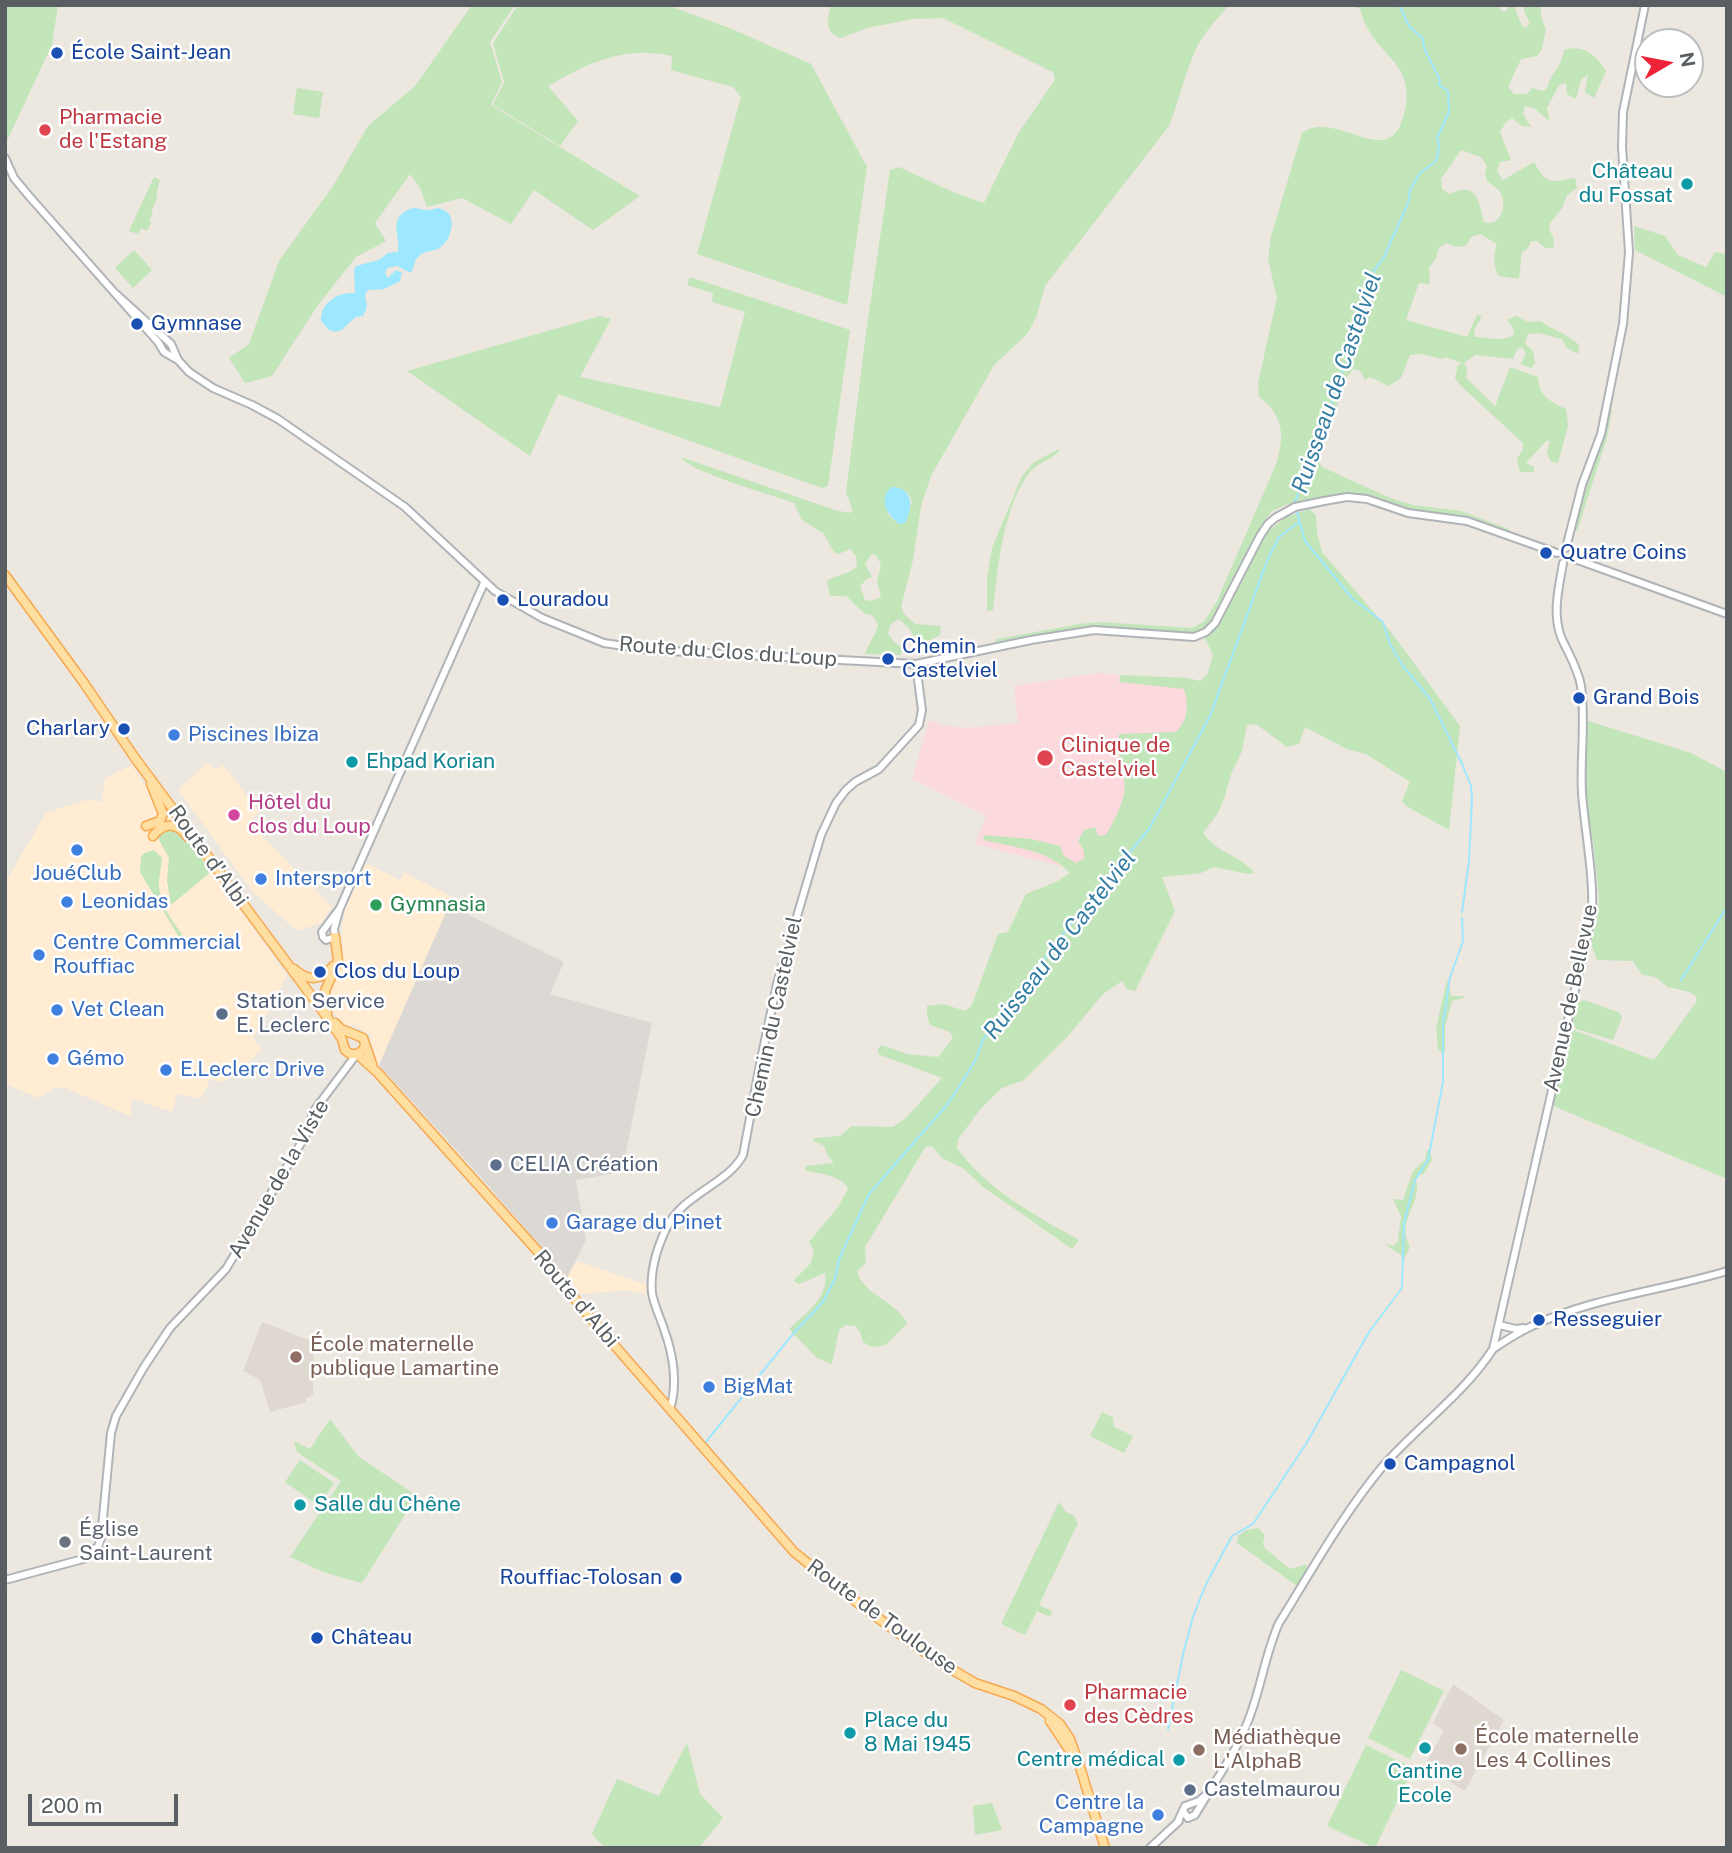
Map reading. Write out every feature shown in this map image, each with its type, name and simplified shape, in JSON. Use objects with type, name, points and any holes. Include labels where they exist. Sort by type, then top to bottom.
[{"type":"main road","name":"Route d'Albi","points":[[5,575],[84,683],[105,717],[164,795]]},
{"type":"main road","name":"Route d'Albi","points":[[84,683],[101,702],[164,795],[327,1017],[344,1046]]},
{"type":"main road","points":[[141,766],[163,811],[160,821],[146,825]]},
{"type":"main road","points":[[153,836],[167,825],[181,828],[231,888]]},
{"type":"main road","points":[[287,965],[309,979],[327,974],[335,958],[331,933]]},
{"type":"main road","points":[[327,1017],[325,991],[338,961],[331,933]]},
{"type":"main road","name":"Route d'Albi","points":[[327,1017],[352,1034]]},
{"type":"main road","points":[[352,1034],[361,1036],[365,1045],[356,1055],[350,1054],[344,1046],[347,1036],[352,1034]]},
{"type":"main road","name":"Route d'Albi","points":[[365,1045],[368,1058],[378,1073],[541,1255],[582,1308],[771,1527]]},
{"type":"main road","name":"Route d'Albi","points":[[356,1055],[378,1073]]},
{"type":"main road","name":"Route de Toulouse","points":[[771,1527],[820,1574],[923,1651],[975,1683],[1014,1696],[1041,1709],[1060,1724],[1070,1739],[1105,1848]]},
{"type":"street","points":[[1566,548],[1582,485],[1601,434],[1623,324],[1629,252],[1622,148],[1623,122],[1645,5]]},
{"type":"street","name":"Route du Clos du Loup","points":[[6,165],[14,178],[188,372],[213,388],[278,419],[405,507],[484,583],[512,602],[551,622],[620,647],[916,664],[1094,630],[1178,637],[1201,635],[1210,629],[1220,616],[1264,530],[1275,518],[1295,507],[1337,498],[1367,499],[1408,513],[1483,525],[1557,553]]},
{"type":"street","points":[[1560,548],[1566,548],[1571,550],[1572,558],[1563,563],[1558,561],[1557,553],[1560,548]]},
{"type":"street","points":[[1572,558],[1727,614]]},
{"type":"street","name":"Avenue de Bellevue","points":[[1493,1349],[1592,915],[1582,783],[1581,689],[1575,666],[1559,631],[1556,613],[1563,563]]},
{"type":"street","points":[[331,933],[484,583]]},
{"type":"street","name":"Chemin du Castelviel","points":[[670,1409],[674,1396],[674,1375],[666,1334],[653,1294],[659,1245],[679,1209],[733,1168],[743,1155],[777,984],[821,835],[836,803],[846,790],[879,769],[919,725],[922,710],[916,664]]},
{"type":"street","points":[[344,1046],[344,1069]]},
{"type":"street","name":"Avenue de la Viste","points":[[5,1580],[83,1559],[93,1554],[93,1549],[98,1547],[111,1433],[116,1416],[170,1328],[226,1269],[307,1133],[313,1112],[356,1055]]},
{"type":"street","points":[[1499,1325],[1516,1329],[1530,1327],[1599,1303],[1727,1271]]},
{"type":"street","points":[[1507,1327],[1510,1339]]},
{"type":"street","points":[[1185,1814],[1193,1818],[1212,1790],[1241,1736],[1279,1623],[1366,1489],[1409,1437],[1476,1373],[1493,1349],[1530,1327]]},
{"type":"street","points":[[660,1398],[669,1391],[674,1375]]},
{"type":"street","points":[[1150,1848],[1185,1814],[1185,1806],[1199,1801],[1212,1790]]},
{"type":"street","points":[[1190,1804],[1195,1806],[1197,1813]]},
{"type":"shaded area","name":"Clinique de Castelviel","points":[[1099,673],[1193,683],[1184,738],[1092,874],[975,844],[986,816],[912,779],[929,720],[941,725],[966,728],[1018,723],[1014,686]]},
{"type":"shaded area","points":[[208,762],[215,770],[222,765],[229,772],[259,812],[248,822],[332,907],[321,923],[297,931],[253,892],[178,790]]},
{"type":"shaded area","points":[[132,765],[159,809],[181,826],[287,976],[253,1038],[262,1049],[240,1070],[224,1082],[210,1079],[201,1099],[177,1094],[172,1112],[132,1098],[130,1116],[66,1088],[55,1088],[39,1098],[5,1084],[5,883],[46,813],[89,799],[101,803],[105,778]]},
{"type":"shaded area","points":[[365,863],[400,880],[404,873],[453,897],[379,1065],[372,1053],[371,1035],[354,1025],[345,1025],[332,1011],[330,1002],[331,991],[343,960],[342,926],[345,909]]},
{"type":"shaded area","points":[[449,905],[564,962],[550,994],[652,1023],[622,1172],[576,1180],[586,1240],[567,1278],[480,1176],[379,1065]]},
{"type":"shaded area","points":[[577,1261],[647,1285],[646,1294],[627,1290],[581,1294],[567,1278]]},
{"type":"shaded area","points":[[262,1322],[314,1342],[313,1395],[306,1398],[306,1402],[270,1412],[260,1380],[243,1371]]},
{"type":"shaded area","name":"École maternelle Les 4 Collines","points":[[1453,1684],[1504,1720],[1465,1791],[1424,1766],[1444,1731],[1433,1723]]},
{"type":"green space","points":[[5,5],[58,5],[52,45],[5,145]]},
{"type":"green space","points":[[472,5],[515,5],[490,42],[502,82],[491,105],[640,196],[593,230],[534,190],[511,224],[462,198],[427,207],[420,188],[410,174],[375,223],[386,241],[356,257],[318,305],[272,376],[245,383],[229,358],[249,344],[279,261],[333,186],[368,126],[415,86]]},
{"type":"green space","points":[[518,5],[667,5],[732,29],[811,64],[867,167],[847,305],[697,254],[741,97],[733,87],[671,70],[672,56],[638,53],[607,58],[548,86],[578,121],[560,146],[493,105],[504,82],[493,43]]},
{"type":"green space","points":[[831,5],[1229,5],[1196,49],[1169,126],[1045,286],[1037,315],[1028,333],[994,365],[931,476],[921,506],[913,560],[901,607],[915,624],[941,626],[940,635],[931,640],[917,641],[899,619],[891,624],[888,633],[894,642],[902,647],[901,655],[865,654],[878,624],[872,615],[865,614],[846,596],[830,596],[827,581],[857,567],[856,556],[850,549],[839,554],[834,552],[823,533],[802,520],[794,503],[715,476],[687,463],[681,457],[835,510],[849,513],[853,511],[846,492],[890,170],[899,167],[984,203],[1019,132],[1055,80],[1053,72],[943,18],[913,19],[867,28],[841,38],[829,29]],"holes":[[[897,487],[909,494],[912,502],[899,524],[887,514]],[[872,554],[877,556],[881,565],[877,582],[881,596],[869,601],[865,600],[860,586],[872,577],[865,564]]]},
{"type":"green space","points":[[1349,5],[1496,5],[1504,12],[1514,5],[1525,28],[1530,24],[1524,11],[1525,5],[1540,5],[1546,29],[1542,49],[1537,56],[1521,59],[1508,87],[1514,94],[1527,94],[1532,88],[1542,91],[1547,89],[1564,50],[1578,48],[1589,52],[1606,71],[1594,98],[1585,92],[1588,74],[1581,80],[1576,99],[1567,94],[1566,83],[1559,85],[1547,108],[1550,122],[1534,108],[1525,106],[1523,114],[1531,127],[1522,126],[1512,118],[1500,132],[1511,160],[1500,162],[1497,171],[1503,180],[1534,162],[1546,179],[1560,181],[1575,178],[1577,188],[1567,195],[1562,208],[1550,223],[1553,248],[1546,248],[1537,241],[1531,241],[1528,248],[1522,252],[1519,279],[1499,276],[1494,260],[1497,244],[1480,234],[1471,237],[1466,246],[1456,247],[1446,243],[1439,248],[1429,268],[1430,284],[1419,283],[1406,320],[1467,337],[1477,315],[1482,316],[1474,330],[1475,337],[1500,339],[1514,334],[1507,320],[1516,316],[1528,322],[1541,321],[1579,345],[1578,354],[1567,348],[1562,339],[1539,333],[1528,334],[1525,343],[1533,351],[1535,363],[1531,368],[1521,364],[1526,353],[1522,347],[1517,349],[1513,359],[1475,355],[1464,363],[1467,368],[1466,378],[1495,406],[1510,367],[1538,377],[1543,394],[1566,409],[1568,426],[1558,463],[1551,462],[1547,452],[1550,441],[1546,441],[1526,463],[1534,467],[1534,472],[1520,472],[1517,459],[1523,449],[1523,443],[1460,385],[1455,378],[1458,365],[1462,363],[1445,357],[1442,359],[1422,354],[1410,355],[1401,378],[1389,386],[1370,377],[1365,380],[1360,371],[1353,369],[1347,377],[1318,458],[1322,467],[1390,498],[1413,505],[1461,511],[1509,529],[1507,532],[1353,494],[1285,505],[1272,511],[1261,527],[1232,591],[1212,624],[1199,633],[1096,627],[1070,629],[993,645],[997,639],[1099,622],[1192,628],[1204,622],[1217,601],[1277,462],[1280,448],[1279,421],[1259,396],[1258,383],[1277,298],[1268,259],[1271,236],[1302,133],[1315,127],[1329,128],[1383,140],[1393,135],[1401,123],[1407,101],[1402,73],[1369,31],[1360,9]],"holes":[[[1461,150],[1481,157],[1487,166],[1487,181],[1499,190],[1503,203],[1499,218],[1490,223],[1484,222],[1478,201],[1472,192],[1461,190],[1449,194],[1442,189],[1441,179]]]},
{"type":"green space","points":[[297,88],[323,92],[319,118],[293,114]]},
{"type":"green space","points":[[154,177],[160,180],[156,195],[158,196],[149,221],[151,223],[147,231],[141,228],[138,234],[129,231]]},
{"type":"green space","points":[[1634,226],[1665,236],[1678,255],[1706,267],[1715,252],[1727,254],[1727,297],[1635,250]]},
{"type":"green space","points":[[134,250],[152,270],[133,288],[115,268]]},
{"type":"green space","points":[[690,277],[850,330],[828,486],[822,488],[558,394],[530,456],[407,371],[600,316],[611,319],[580,377],[720,407],[745,312],[712,302],[713,293],[687,285]]},
{"type":"green space","points":[[1609,401],[1612,411],[1607,438],[1577,531],[1574,530]]},
{"type":"green space","points":[[1061,449],[1030,472],[1014,501],[1003,538],[993,610],[987,611],[987,579],[992,548],[1022,476],[1034,462]]},
{"type":"green space","points":[[1309,509],[1316,515],[1322,552],[1391,632],[1460,726],[1449,830],[1406,806],[1402,801],[1410,782],[1366,754],[1347,749],[1305,727],[1299,744],[1287,747],[1256,724],[1247,725],[1242,751],[1231,774],[1224,799],[1218,813],[1203,833],[1214,845],[1255,873],[1214,867],[1201,873],[1162,877],[1175,911],[1135,991],[1127,989],[1122,981],[1103,994],[1068,1036],[1024,1080],[1002,1088],[982,1107],[958,1139],[957,1148],[983,1177],[1029,1211],[1079,1240],[1072,1249],[982,1186],[963,1168],[943,1159],[933,1147],[926,1146],[865,1247],[866,1263],[857,1271],[866,1286],[902,1315],[907,1323],[886,1345],[872,1347],[863,1342],[855,1326],[845,1325],[839,1330],[832,1364],[817,1358],[789,1329],[820,1298],[825,1273],[799,1284],[793,1281],[811,1263],[814,1250],[809,1242],[838,1207],[848,1189],[835,1178],[805,1170],[806,1166],[834,1163],[824,1146],[812,1140],[840,1136],[852,1126],[893,1127],[905,1119],[942,1078],[878,1054],[878,1048],[882,1045],[907,1054],[938,1057],[953,1038],[950,1032],[930,1025],[927,1006],[943,1004],[965,1011],[972,1005],[998,934],[1008,932],[1026,894],[1070,873],[1041,854],[984,840],[983,835],[1031,839],[1060,846],[1064,856],[1076,863],[1084,859],[1084,851],[1078,841],[1084,830],[1095,827],[1098,836],[1106,835],[1117,815],[1124,793],[1119,734],[1176,732],[1186,712],[1184,689],[1119,682],[1120,675],[1200,681],[1207,675],[1213,655],[1205,638],[1221,621],[1265,534],[1286,517]]},
{"type":"green space","points":[[1585,720],[1691,753],[1727,772],[1727,1179],[1551,1105],[1569,1033],[1573,1030],[1654,1060],[1697,1001],[1695,995],[1689,992],[1668,987],[1655,977],[1642,975],[1633,961],[1597,960],[1591,944],[1599,897],[1593,840],[1590,840]]},
{"type":"green space","points":[[169,827],[180,832],[212,871],[171,905],[167,881],[169,858],[158,838],[158,835]]},
{"type":"green space","points":[[154,850],[162,858],[159,882],[161,899],[186,940],[179,940],[140,872],[141,857]]},
{"type":"green space","points":[[1447,980],[1451,996],[1464,998],[1452,1001],[1445,1027],[1445,1050],[1442,1053],[1438,1049],[1436,1028]]},
{"type":"green space","points":[[1584,1000],[1620,1013],[1622,1018],[1613,1040],[1576,1029],[1573,1021],[1577,1003]]},
{"type":"green space","points":[[1427,1150],[1430,1150],[1432,1160],[1423,1175],[1420,1174],[1416,1180],[1416,1196],[1406,1228],[1410,1247],[1404,1259],[1385,1244],[1394,1246],[1398,1241],[1401,1216],[1393,1199],[1403,1200],[1413,1171],[1425,1160]]},
{"type":"green space","points":[[1102,1412],[1113,1417],[1114,1427],[1133,1436],[1124,1453],[1090,1436]]},
{"type":"green space","points":[[330,1419],[359,1457],[417,1496],[362,1583],[326,1573],[290,1557],[341,1481],[297,1452],[294,1441],[310,1449]]},
{"type":"green space","points":[[300,1460],[334,1483],[319,1506],[285,1482]]},
{"type":"green space","points":[[1059,1502],[1078,1523],[1039,1605],[1052,1611],[1050,1617],[1037,1611],[1025,1635],[1001,1624]]},
{"type":"green space","points":[[1258,1528],[1265,1535],[1265,1549],[1284,1565],[1292,1569],[1306,1564],[1308,1573],[1297,1586],[1237,1543],[1238,1536],[1246,1530]]},
{"type":"green space","points":[[1401,1670],[1444,1691],[1410,1759],[1368,1738]]},
{"type":"green space","points":[[687,1743],[700,1794],[723,1818],[699,1848],[605,1848],[592,1834],[617,1779],[659,1796]]},
{"type":"green space","points":[[1366,1745],[1413,1768],[1375,1848],[1327,1826]]},
{"type":"green space","points":[[992,1803],[1002,1830],[975,1835],[973,1806]]},
{"type":"water","points":[[413,208],[439,208],[450,215],[452,226],[446,242],[439,248],[420,255],[411,273],[397,266],[387,268],[385,273],[388,278],[396,270],[402,273],[400,281],[384,289],[368,290],[365,295],[367,307],[363,316],[356,317],[341,330],[329,330],[321,321],[324,308],[337,296],[355,293],[356,266],[379,260],[388,253],[398,252],[397,221]]},
{"type":"water","points":[[891,487],[904,490],[910,499],[910,510],[905,523],[899,524],[886,507],[885,497]]},
{"type":"waterway","name":"Ruisseau de Castelviel","points":[[1295,502],[1328,418],[1338,379],[1351,355],[1353,333],[1366,315],[1371,275],[1384,257],[1408,203],[1410,190],[1420,173],[1437,158],[1437,138],[1449,112],[1448,91],[1439,85],[1440,80],[1424,48],[1423,39],[1409,26],[1399,5]]},
{"type":"waterway","name":"Ruisseau de Castelviel","points":[[1297,512],[1305,541],[1352,598],[1383,622],[1390,644],[1403,666],[1430,699],[1463,766],[1471,786],[1472,798],[1469,861],[1462,912]]},
{"type":"waterway","name":"Ruisseau de Castelviel","points":[[705,1443],[792,1335],[823,1302],[835,1279],[839,1259],[869,1194],[946,1106],[975,1061],[983,1040],[1076,917],[1149,829],[1210,716],[1267,561],[1279,537],[1299,522]]},
{"type":"waterway","points":[[1681,980],[1727,907]]},
{"type":"waterway","points":[[1168,1729],[1184,1650],[1206,1584],[1232,1536],[1253,1524],[1306,1444],[1369,1332],[1402,1288],[1404,1223],[1415,1180],[1428,1160],[1443,1082],[1443,1024],[1450,977],[1463,941],[1462,918]]},
{"type":"place","name":"École Saint-Jean","points":[[57,53]]},
{"type":"place","name":"Pharmacie de l'Estang","points":[[45,130]]},
{"type":"place","name":"Château du Fossat","points":[[1687,184]]},
{"type":"place","name":"Gymnase","points":[[137,324]]},
{"type":"place","name":"Quatre Coins","points":[[1546,553]]},
{"type":"place","name":"Louradou","points":[[503,600]]},
{"type":"place","name":"Chemin Castelviel","points":[[888,659]]},
{"type":"place","name":"Grand Bois","points":[[1579,698]]},
{"type":"place","name":"Charlary","points":[[124,729]]},
{"type":"place","name":"Piscines Ibiza","points":[[174,735]]},
{"type":"place","name":"Clinique de Castelviel","points":[[1045,758]]},
{"type":"place","name":"Ehpad Korian","points":[[352,762]]},
{"type":"place","name":"Hôtel du clos du Loup","points":[[234,815]]},
{"type":"place","name":"JouéClub","points":[[77,850]]},
{"type":"place","name":"Intersport","points":[[261,879]]},
{"type":"place","name":"Leonidas","points":[[67,902]]},
{"type":"place","name":"Gymnasia","points":[[376,905]]},
{"type":"place","name":"Centre Commercial Rouffiac","points":[[39,955]]},
{"type":"place","name":"Clos du Loup","points":[[320,972]]},
{"type":"place","name":"Vet Clean","points":[[57,1010]]},
{"type":"place","name":"Station Service E. Leclerc","points":[[222,1014]]},
{"type":"place","name":"Gémo","points":[[53,1059]]},
{"type":"place","name":"E.Leclerc Drive","points":[[166,1070]]},
{"type":"place","name":"CELIA Création","points":[[496,1165]]},
{"type":"place","name":"Garage du Pinet","points":[[552,1223]]},
{"type":"place","name":"Resseguier","points":[[1539,1320]]},
{"type":"place","name":"École maternelle publique Lamartine","points":[[296,1357]]},
{"type":"place","name":"BigMat","points":[[709,1387]]},
{"type":"place","name":"Campagnol","points":[[1390,1464]]},
{"type":"place","name":"Salle du Chêne","points":[[300,1505]]},
{"type":"place","name":"Église Saint-Laurent","points":[[65,1542]]},
{"type":"place","name":"Rouffiac-Tolosan","points":[[676,1578]]},
{"type":"place","name":"Château","points":[[317,1638]]},
{"type":"place","name":"Pharmacie des Cèdres","points":[[1070,1705]]},
{"type":"place","name":"Place du 8 Mai 1945","points":[[850,1733]]},
{"type":"place","name":"Cantine Ecole","points":[[1425,1748]]},
{"type":"place","name":"École maternelle Les 4 Collines","points":[[1461,1749]]},
{"type":"place","name":"Médiathèque L'AlphaB","points":[[1199,1750]]},
{"type":"place","name":"Centre médical","points":[[1179,1760]]},
{"type":"place","name":"Castelmaurou","points":[[1190,1790]]},
{"type":"place","name":"Centre la Campagne","points":[[1158,1815]]}]
